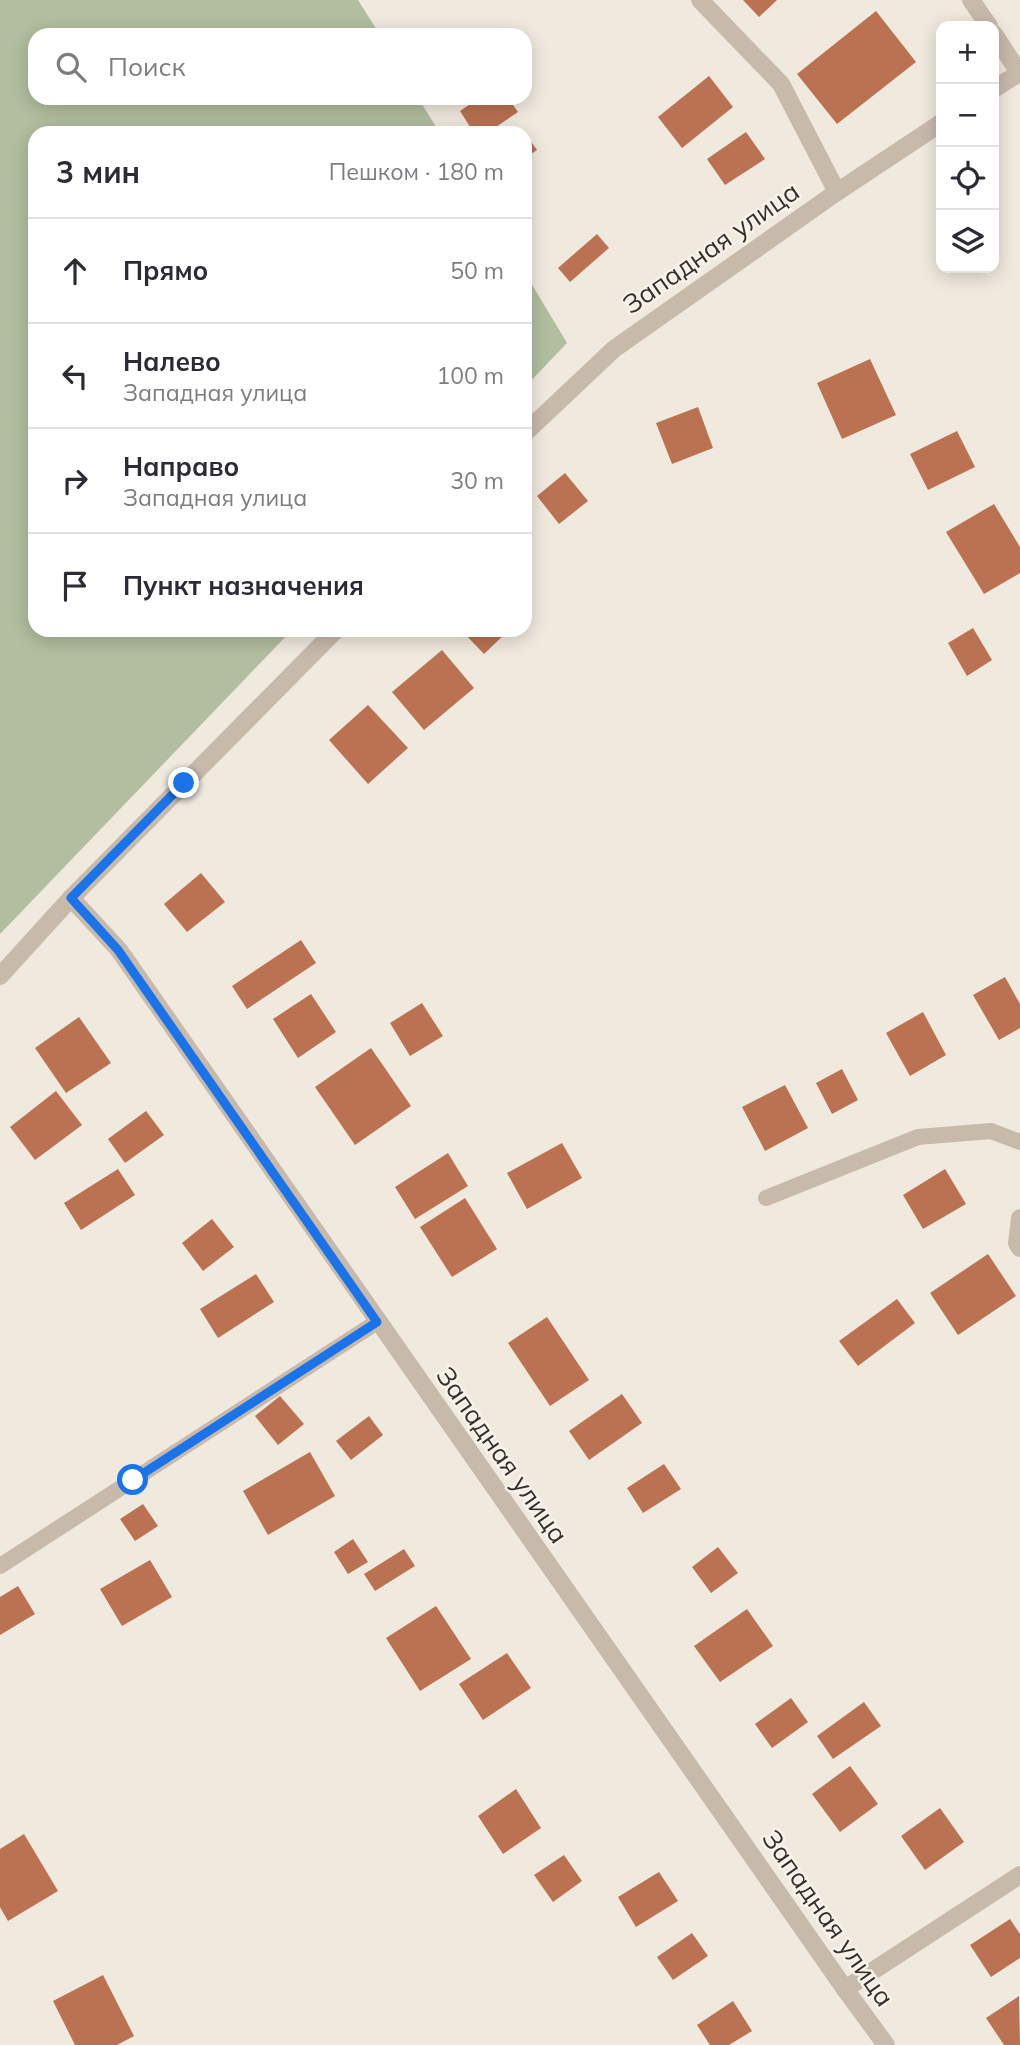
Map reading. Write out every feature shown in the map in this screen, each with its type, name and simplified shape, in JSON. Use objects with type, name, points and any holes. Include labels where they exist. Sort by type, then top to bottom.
[{"type":"street","points":[[700,0],[780,84],[836,192]]},
{"type":"street","points":[[971,0],[986,21]]},
{"type":"street","points":[[999,42],[1020,74],[999,86]]},
{"type":"street","name":"Западная улица","points":[[532,426],[614,349],[836,192],[936,127]]},
{"type":"street","points":[[0,976],[71,898],[329,637]]},
{"type":"street","name":"Западная улица","points":[[71,898],[118,950],[886,2045]]},
{"type":"street","points":[[1020,1218],[1017,1242],[1020,1248]]},
{"type":"street","points":[[845,1989],[1020,1874]]},
{"type":"lane","points":[[766,1198],[918,1137],[991,1131],[1020,1143]]},
{"type":"lane","points":[[0,1566],[377,1322]]},
{"type":"green space","points":[[0,0],[358,0],[376,28],[28,28],[28,105],[422,105],[436,126],[28,126],[28,637],[285,637],[0,934]]},
{"type":"green space","points":[[532,285],[567,343],[532,380]]},
{"type":"building","points":[[743,0],[777,0],[759,17]]},
{"type":"building","points":[[876,11],[916,62],[837,124],[797,74]]},
{"type":"building","points":[[709,76],[733,107],[682,148],[658,117]]},
{"type":"building","points":[[469,105],[513,105],[518,112],[497,126],[470,126],[460,111]]},
{"type":"building","points":[[746,132],[765,159],[725,185],[707,159]]},
{"type":"building","points":[[597,234],[609,248],[570,282],[558,268]]},
{"type":"building","points":[[870,359],[896,415],[842,439],[817,383]]},
{"type":"building","points":[[698,407],[713,448],[672,464],[656,423]]},
{"type":"building","points":[[957,431],[975,467],[928,490],[910,454]]},
{"type":"building","points":[[565,473],[588,501],[559,524],[537,496]]},
{"type":"building","points":[[994,504],[1020,547],[1020,573],[984,594],[946,532]]},
{"type":"building","points":[[973,628],[992,660],[967,676],[948,643]]},
{"type":"building","points":[[468,637],[502,637],[484,654]]},
{"type":"building","points":[[442,650],[474,688],[424,730],[392,692]]},
{"type":"building","points":[[368,705],[408,748],[368,784],[329,740]]},
{"type":"building","points":[[201,873],[225,902],[187,932],[164,904]]},
{"type":"building","points":[[301,940],[316,963],[247,1009],[232,986]]},
{"type":"building","points":[[1005,977],[1020,1004],[1020,1028],[999,1040],[973,995]]},
{"type":"building","points":[[311,994],[336,1032],[298,1058],[273,1019]]},
{"type":"building","points":[[422,1003],[443,1036],[410,1056],[390,1023]]},
{"type":"building","points":[[923,1012],[946,1055],[910,1076],[886,1033]]},
{"type":"building","points":[[79,1017],[111,1063],[66,1093],[35,1048]]},
{"type":"building","points":[[371,1048],[411,1106],[355,1145],[315,1087]]},
{"type":"building","points":[[842,1069],[858,1100],[832,1114],[816,1083]]},
{"type":"building","points":[[785,1085],[808,1128],[765,1151],[742,1107]]},
{"type":"building","points":[[56,1091],[82,1125],[35,1160],[10,1127]]},
{"type":"building","points":[[146,1111],[164,1135],[125,1163],[108,1139]]},
{"type":"building","points":[[562,1143],[582,1178],[527,1209],[507,1173]]},
{"type":"building","points":[[448,1153],[468,1186],[415,1219],[395,1187]]},
{"type":"building","points":[[118,1169],[135,1195],[81,1230],[64,1203]]},
{"type":"building","points":[[945,1169],[966,1204],[923,1229],[903,1195]]},
{"type":"building","points":[[465,1198],[497,1249],[452,1277],[420,1227]]},
{"type":"building","points":[[212,1219],[234,1247],[203,1271],[182,1243]]},
{"type":"building","points":[[988,1254],[1016,1296],[958,1335],[930,1293]]},
{"type":"building","points":[[256,1274],[274,1302],[218,1338],[200,1309]]},
{"type":"building","points":[[897,1299],[915,1323],[858,1366],[839,1341]]},
{"type":"building","points":[[547,1317],[589,1380],[550,1406],[508,1343]]},
{"type":"building","points":[[622,1394],[642,1423],[589,1460],[569,1431]]},
{"type":"building","points":[[280,1396],[304,1424],[278,1445],[255,1416]]},
{"type":"building","points":[[369,1416],[383,1435],[351,1460],[336,1441]]},
{"type":"building","points":[[310,1452],[335,1496],[268,1535],[243,1491]]},
{"type":"building","points":[[664,1464],[681,1489],[643,1513],[627,1488]]},
{"type":"building","points":[[143,1504],[158,1526],[135,1541],[120,1519]]},
{"type":"building","points":[[353,1539],[368,1562],[348,1574],[334,1552]]},
{"type":"building","points":[[718,1547],[738,1573],[711,1593],[692,1567]]},
{"type":"building","points":[[404,1549],[415,1566],[375,1591],[364,1574]]},
{"type":"building","points":[[150,1560],[172,1597],[122,1626],[100,1589]]},
{"type":"building","points":[[18,1586],[35,1614],[0,1635],[0,1597]]},
{"type":"building","points":[[436,1606],[471,1659],[420,1691],[386,1638]]},
{"type":"building","points":[[747,1609],[773,1646],[720,1682],[694,1646]]},
{"type":"building","points":[[507,1653],[531,1688],[483,1720],[459,1684]]},
{"type":"building","points":[[791,1698],[808,1722],[772,1748],[755,1724]]},
{"type":"building","points":[[864,1702],[881,1726],[833,1759],[817,1736]]},
{"type":"building","points":[[850,1766],[878,1804],[840,1832],[812,1794]]},
{"type":"building","points":[[516,1789],[541,1828],[503,1854],[478,1816]]},
{"type":"building","points":[[940,1808],[964,1842],[925,1870],[901,1836]]},
{"type":"building","points":[[24,1834],[58,1891],[8,1921],[0,1907],[0,1849]]},
{"type":"building","points":[[564,1855],[582,1881],[553,1902],[534,1875]]},
{"type":"building","points":[[659,1872],[678,1901],[636,1927],[618,1897]]},
{"type":"building","points":[[1010,1919],[1020,1934],[1020,1958],[991,1977],[970,1945]]},
{"type":"building","points":[[692,1933],[708,1956],[673,1980],[657,1957]]},
{"type":"building","points":[[103,1975],[134,2036],[117,2045],[75,2045],[53,2001]]},
{"type":"building","points":[[1019,1996],[1020,2045],[1004,2045],[986,2018]]},
{"type":"building","points":[[733,2001],[752,2031],[729,2045],[710,2045],[697,2025]]},
{"type":"route","points":[[133,1480],[377,1322],[118,950],[71,898],[184,783]]}]
